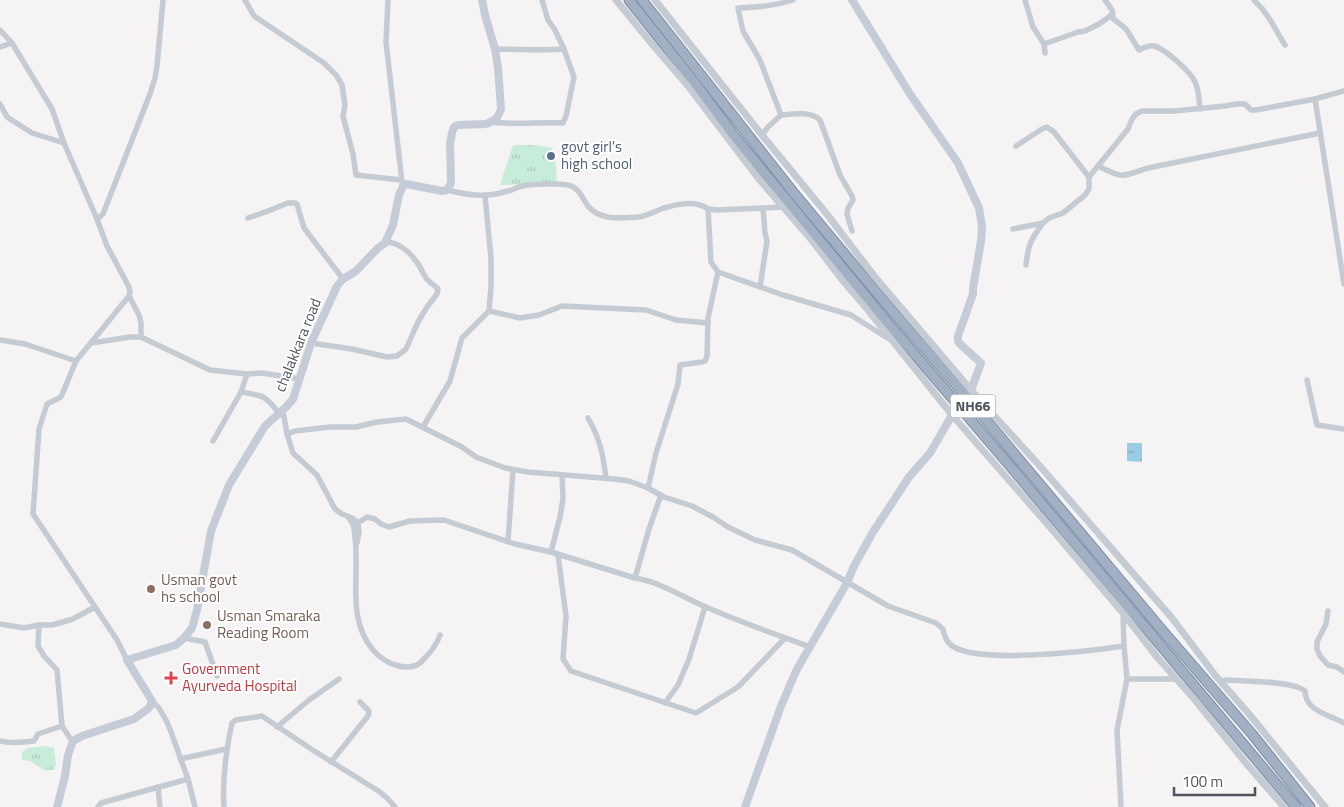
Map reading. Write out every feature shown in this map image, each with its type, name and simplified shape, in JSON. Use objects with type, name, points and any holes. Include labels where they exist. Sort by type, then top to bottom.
[{"type":"highway","name":"NH66","points":[[629,0],[741,144],[882,316],[1296,807]]},
{"type":"highway","name":"NH66","points":[[642,0],[793,192],[1252,734],[1310,807]]},
{"type":"main road","points":[[403,182],[442,191],[447,190],[451,183],[450,144],[454,128],[458,125],[486,124],[498,116],[500,109],[500,87],[495,49],[482,0]]},
{"type":"main road","points":[[852,0],[910,94],[958,163],[979,208],[982,226],[981,241],[973,294],[958,336],[960,344],[981,362],[971,390]]},
{"type":"main road","name":"chalakkara road","points":[[184,638],[192,628],[211,531],[229,485],[265,426],[294,399],[311,343],[343,278],[356,271],[385,243],[393,225],[403,182]]},
{"type":"main road","points":[[745,807],[781,706],[797,669],[847,583],[873,532],[909,477],[930,453],[952,415]]},
{"type":"main road","points":[[56,807],[65,776],[68,755],[74,741],[82,736],[134,719],[148,708],[152,701],[127,660],[171,647],[184,638]]},
{"type":"street","points":[[97,219],[103,214],[155,78],[162,0]]},
{"type":"street","points":[[246,0],[254,16],[324,63],[336,75],[342,85],[343,116],[353,154],[356,175],[403,182],[386,42],[388,0]]},
{"type":"street","points":[[491,122],[503,124],[525,122],[538,124],[563,123],[566,116],[574,77],[564,49],[548,20],[542,0]]},
{"type":"street","points":[[616,0],[688,86],[758,178],[810,238],[952,415],[1123,613],[1284,807]]},
{"type":"street","points":[[655,0],[875,277],[971,390],[1172,618],[1216,675],[1325,807]]},
{"type":"street","points":[[781,115],[760,60],[743,31],[738,8],[763,7],[793,0]]},
{"type":"street","points":[[1025,0],[1033,27],[1044,44],[1045,53]]},
{"type":"street","points":[[1044,44],[1085,31],[1113,14],[1105,0]]},
{"type":"street","points":[[1254,0],[1270,18],[1285,45]]},
{"type":"street","points":[[1110,16],[1126,29],[1139,50],[1152,46],[1158,48],[1172,57],[1190,74],[1195,81],[1200,109]]},
{"type":"street","points":[[0,30],[12,43],[52,109],[64,143],[107,246],[129,287],[129,296],[141,323],[141,337]]},
{"type":"street","points":[[0,47],[12,43]]},
{"type":"street","points":[[495,49],[544,51],[564,49]]},
{"type":"street","points":[[1026,265],[1028,249],[1032,238],[1042,223],[1049,218],[1063,214],[1085,195],[1089,189],[1090,177],[1128,129],[1136,114],[1142,111],[1174,111],[1241,104],[1245,104],[1251,110],[1256,110],[1315,99],[1344,91]]},
{"type":"street","points":[[1315,99],[1344,284]]},
{"type":"street","points":[[0,104],[7,117],[32,133],[64,143]]},
{"type":"street","points":[[762,135],[768,126],[781,115],[807,114],[820,120],[840,175],[854,200],[848,208],[847,214],[852,231]]},
{"type":"street","points":[[1016,146],[1042,128],[1047,127],[1054,132],[1090,177]]},
{"type":"street","points":[[1098,166],[1123,176],[1148,168],[1320,133]]},
{"type":"street","points":[[447,190],[485,196],[508,191],[520,186],[570,185],[583,196],[588,206],[596,213],[604,217],[623,218],[642,217],[664,208],[689,204],[697,204],[708,209],[717,210],[784,207]]},
{"type":"street","points":[[423,427],[450,381],[462,338],[489,311],[491,258],[485,196]]},
{"type":"street","points":[[248,218],[288,203],[297,204],[304,228],[343,278]]},
{"type":"street","points":[[760,287],[767,241],[763,208]]},
{"type":"street","points":[[708,209],[711,262],[718,272],[851,315],[893,342]]},
{"type":"street","points":[[1013,228],[1042,223]]},
{"type":"street","points":[[311,343],[352,349],[387,357],[397,356],[406,350],[418,322],[437,294],[438,289],[427,280],[416,260],[407,252],[390,242],[385,243]]},
{"type":"street","points":[[648,488],[656,453],[678,384],[680,365],[705,361],[707,356],[708,323],[718,272]]},
{"type":"street","points":[[127,660],[117,640],[33,514],[39,429],[47,404],[62,397],[76,361],[129,296]]},
{"type":"street","points":[[489,311],[520,318],[539,315],[562,306],[646,310],[676,320],[708,323]]},
{"type":"street","points":[[91,343],[141,337],[210,370],[247,374],[262,373],[300,379]]},
{"type":"street","points":[[0,340],[25,344],[76,361]]},
{"type":"street","points":[[213,441],[241,392],[247,374]]},
{"type":"street","points":[[1307,380],[1317,425],[1344,429]]},
{"type":"street","points":[[241,392],[262,396],[281,412],[292,453],[317,476],[335,509],[358,523],[359,532],[356,546]]},
{"type":"street","points":[[588,418],[600,444],[606,478]]},
{"type":"street","points":[[287,434],[295,431],[330,427],[356,427],[377,422],[406,419],[462,447],[476,457],[504,468],[629,481],[692,506],[755,540],[792,550],[888,606],[936,623],[943,629],[944,635],[952,646],[960,650],[981,655],[1062,653],[1124,646]]},
{"type":"street","points":[[508,541],[513,470]]},
{"type":"street","points":[[551,552],[563,500],[562,475]]},
{"type":"street","points":[[635,578],[661,495]]},
{"type":"street","points":[[348,517],[352,520],[354,526],[356,546],[357,617],[365,640],[383,660],[414,666],[422,662],[438,642],[440,635]]},
{"type":"street","points":[[358,523],[367,518],[376,519],[381,524],[389,527],[410,521],[444,520],[508,541],[647,580],[705,607],[810,648]]},
{"type":"street","points":[[558,555],[566,616],[563,659],[571,671],[696,713],[738,687],[785,638]]},
{"type":"street","points":[[0,624],[24,628],[52,625],[95,607]]},
{"type":"street","points":[[665,703],[678,685],[705,607]]},
{"type":"street","points":[[1328,611],[1326,624],[1317,649],[1328,665],[1337,667],[1344,672]]},
{"type":"street","points":[[1121,807],[1117,730],[1127,679],[1123,613]]},
{"type":"street","points":[[39,625],[38,646],[44,656],[57,670],[62,726],[74,741]]},
{"type":"street","points":[[184,638],[205,642],[216,676]]},
{"type":"street","points":[[276,727],[339,679]]},
{"type":"street","points":[[1127,679],[1176,679]]},
{"type":"street","points":[[1225,680],[1268,682],[1302,687],[1306,691],[1305,698],[1310,706],[1344,723]]},
{"type":"street","points":[[152,701],[167,722],[188,779],[195,807]]},
{"type":"street","points":[[332,762],[368,716],[369,711],[360,702]]},
{"type":"street","points":[[224,807],[226,749],[232,723],[236,720],[262,716],[276,727],[380,792],[395,807]]},
{"type":"street","points":[[0,741],[7,744],[34,741],[38,734],[62,726]]},
{"type":"street","points":[[180,759],[226,749]]},
{"type":"street","points":[[98,807],[101,803],[188,779]]},
{"type":"street","points":[[158,787],[160,807]]},
{"type":"green space","points":[[513,145],[533,145],[552,148],[555,155],[557,183],[500,185]]},
{"type":"green space","points":[[45,746],[54,748],[56,763],[54,770],[44,770],[30,761],[22,760],[22,752],[28,748]]},
{"type":"water","points":[[1127,443],[1142,443],[1142,462],[1127,461]]},
{"type":"tunnel","points":[[952,415],[970,392]]},
{"type":"place","name":"govt girl's high school","points":[[551,156]]},
{"type":"place","name":"Usman govt hs school","points":[[151,589]]},
{"type":"place","name":"Usman Smaraka Reading Room","points":[[207,625]]},
{"type":"place","name":"Government Ayurveda Hospital","points":[[171,678]]}]
